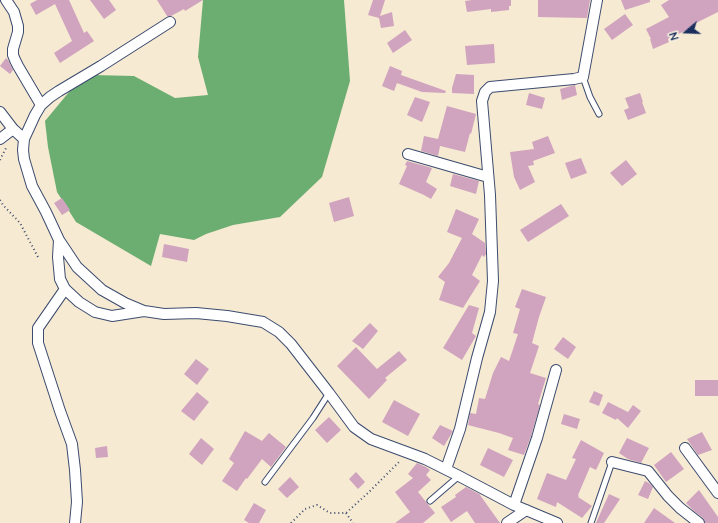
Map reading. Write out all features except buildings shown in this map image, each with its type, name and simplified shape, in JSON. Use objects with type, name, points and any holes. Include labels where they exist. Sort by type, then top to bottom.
[{"type":"street","points":[[6,0],[14,12],[18,26],[13,55],[42,105]]},
{"type":"street","points":[[446,469],[460,429],[490,312],[493,281],[488,177],[482,101],[485,92],[490,87],[583,77],[597,0]]},
{"type":"street","points":[[170,22],[50,97],[35,115],[24,139],[24,159],[32,186],[59,240],[77,267],[102,290],[125,303],[144,311],[164,314],[227,316],[263,322],[279,332],[292,344],[354,427],[371,439],[408,452],[446,469],[514,506],[557,523]]},
{"type":"street","points":[[0,112],[24,139]]},
{"type":"street","points":[[0,139],[14,129]]},
{"type":"street","points":[[408,154],[488,177]]},
{"type":"street","points":[[59,240],[58,257],[60,278],[65,289],[79,302],[95,312],[112,316],[144,311]]},
{"type":"street","points":[[65,289],[38,328],[38,343],[72,444],[77,496],[75,523]]},
{"type":"street","points":[[514,506],[537,438],[556,370]]},
{"type":"street","points":[[685,448],[718,493]]},
{"type":"street","points":[[612,462],[648,471],[668,496],[699,523]]},
{"type":"street","points":[[507,523],[526,510]]},
{"type":"lane","points":[[583,77],[590,97],[599,114]]},
{"type":"lane","points":[[265,482],[313,418],[329,393]]},
{"type":"lane","points":[[591,523],[612,462]]},
{"type":"lane","points":[[430,501],[459,476]]},
{"type":"path","points":[[0,200],[20,223],[39,259]]},
{"type":"path","points":[[291,523],[305,508],[317,506],[330,513],[346,513],[408,452]]},
{"type":"path","points":[[346,513],[353,523]]},
{"type":"green space","points":[[203,0],[344,0],[350,81],[322,177],[280,217],[233,225],[206,234],[194,240],[160,234],[151,266],[76,222],[57,192],[48,147],[45,121],[69,92],[92,75],[134,76],[175,98],[208,95],[198,57]]}]
